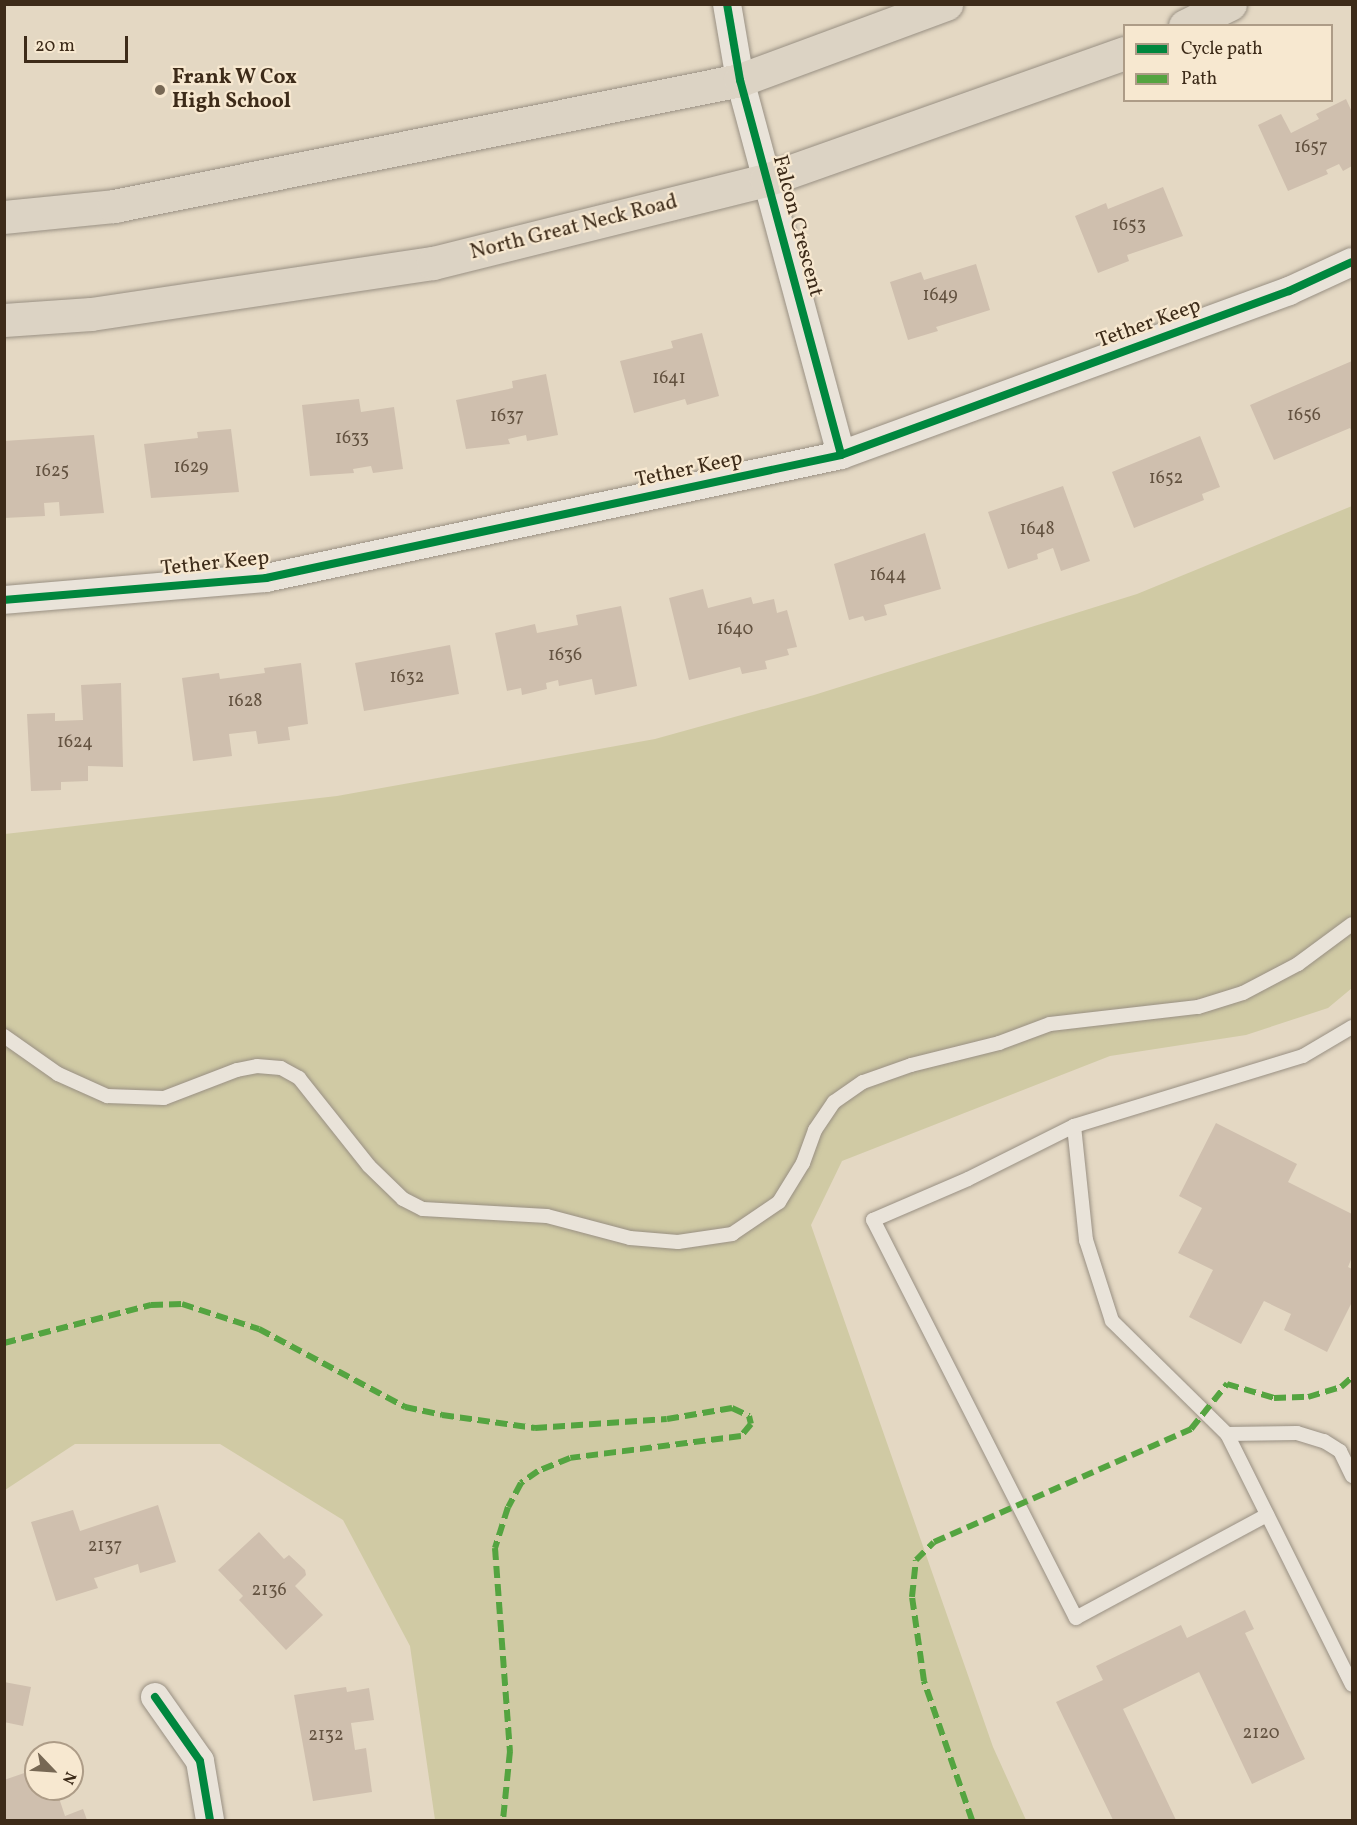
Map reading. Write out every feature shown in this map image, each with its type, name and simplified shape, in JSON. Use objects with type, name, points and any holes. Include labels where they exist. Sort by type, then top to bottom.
[{"type":"main road","points":[[4,217],[114,206],[740,80],[946,4]]},
{"type":"main road","points":[[1189,24],[1230,4]]},
{"type":"main road","name":"North Great Neck Road","points":[[4,320],[91,314],[433,263],[766,180],[1123,54]]},
{"type":"street","name":"Falcon Crescent","points":[[727,4],[740,80],[841,455]]},
{"type":"street","name":"Tether Keep","points":[[4,600],[266,578],[841,455],[1289,291],[1353,262]]},
{"type":"street","points":[[155,1697],[200,1761],[210,1821]]},
{"type":"lane","points":[[4,1036],[58,1074],[107,1096],[164,1098],[237,1070],[257,1066],[281,1068],[299,1078],[369,1166],[403,1199],[423,1209],[547,1216],[630,1238],[678,1242],[732,1234],[779,1202],[828,1111],[863,1082],[911,1065],[999,1043],[1050,1024],[1125,1012],[1198,1007],[1244,993],[1298,964],[1353,924]]},
{"type":"lane","points":[[1267,1515],[1076,1618],[873,1220],[969,1179],[1074,1126],[1304,1056],[1353,1027]]},
{"type":"lane","points":[[1074,1126],[1086,1240],[1112,1321],[1227,1434],[1353,1685]]},
{"type":"lane","points":[[1227,1434],[1297,1433],[1324,1441],[1340,1451],[1353,1476]]},
{"type":"shaded area","points":[[1352,506],[1352,988],[1328,1008],[1246,1035],[1110,1056],[842,1161],[811,1225],[993,1747],[1026,1820],[435,1820],[410,1646],[343,1520],[220,1444],[75,1444],[5,1490],[5,834],[337,796],[655,739],[814,695],[1137,594]]},
{"type":"building","points":[[1346,99],[1352,112],[1352,166],[1343,171],[1339,164],[1326,170],[1328,174],[1288,191],[1258,125],[1281,114],[1291,133],[1319,119],[1316,114]]},
{"type":"building","points":[[1163,187],[1183,236],[1127,255],[1129,261],[1098,273],[1075,216],[1106,203],[1108,209]]},
{"type":"building","points":[[976,264],[990,310],[936,327],[938,331],[908,340],[890,282],[921,272],[924,280]]},
{"type":"building","points":[[702,333],[719,396],[687,405],[685,399],[634,413],[620,361],[673,348],[671,341]]},
{"type":"building","points":[[1352,361],[1352,432],[1350,428],[1274,460],[1250,405]]},
{"type":"building","points":[[546,374],[558,435],[527,441],[526,435],[508,439],[510,444],[466,449],[456,400],[513,388],[512,381]]},
{"type":"building","points":[[359,399],[361,412],[394,407],[403,469],[373,473],[371,466],[353,469],[354,473],[310,476],[302,405]]},
{"type":"building","points":[[231,429],[239,492],[151,498],[144,444],[198,438],[197,432]]},
{"type":"building","points":[[94,435],[104,513],[60,516],[59,502],[44,503],[45,516],[4,518],[4,441]]},
{"type":"building","points":[[1200,436],[1220,487],[1202,494],[1204,500],[1134,528],[1112,472]]},
{"type":"building","points":[[1063,486],[1090,561],[1061,571],[1053,548],[1037,554],[1038,559],[1008,569],[988,512]]},
{"type":"building","points":[[925,533],[941,589],[884,605],[887,615],[865,621],[863,616],[849,620],[834,564]]},
{"type":"building","points":[[703,589],[708,608],[751,597],[753,604],[774,599],[777,613],[787,610],[797,647],[787,649],[789,655],[765,661],[767,669],[742,674],[740,667],[689,680],[669,598]]},
{"type":"building","points":[[621,606],[637,686],[595,695],[592,679],[559,686],[558,680],[546,683],[547,689],[522,695],[521,688],[507,691],[495,633],[535,624],[537,633],[578,625],[576,615]]},
{"type":"building","points":[[450,645],[459,694],[364,711],[355,663]]},
{"type":"building","points":[[301,663],[308,724],[288,727],[290,740],[258,744],[256,731],[229,734],[232,756],[193,761],[182,678],[219,673],[220,679],[265,673],[264,668]]},
{"type":"building","points":[[121,683],[123,767],[88,766],[88,781],[61,782],[61,790],[31,791],[27,714],[55,713],[55,721],[83,720],[81,685]]},
{"type":"building","points":[[1216,1123],[1297,1164],[1288,1182],[1352,1214],[1352,1257],[1348,1267],[1352,1269],[1352,1302],[1327,1352],[1284,1330],[1291,1314],[1264,1301],[1241,1344],[1189,1317],[1213,1270],[1178,1253],[1202,1208],[1179,1196]]},
{"type":"building","points":[[158,1505],[176,1562],[140,1573],[138,1564],[94,1578],[98,1588],[56,1601],[31,1522],[73,1510],[80,1531]]},
{"type":"building","points":[[259,1532],[284,1559],[289,1555],[305,1570],[306,1575],[295,1586],[323,1615],[286,1650],[239,1600],[243,1596],[218,1570]]},
{"type":"building","points":[[1245,1610],[1254,1629],[1245,1633],[1305,1759],[1252,1784],[1199,1672],[1123,1709],[1176,1820],[1113,1820],[1056,1702],[1103,1680],[1096,1666],[1181,1625],[1187,1638]]},
{"type":"building","points":[[4,1682],[31,1687],[23,1726],[4,1722]]},
{"type":"building","points":[[346,1687],[347,1692],[369,1688],[374,1720],[351,1723],[355,1750],[366,1748],[372,1792],[313,1801],[294,1695]]},
{"type":"building","points":[[24,1773],[24,1801],[60,1801],[65,1816],[83,1809],[87,1820],[4,1820],[4,1780]]},
{"type":"marked path","points":[[4,1343],[151,1305],[182,1304],[259,1329],[405,1407],[442,1415],[535,1428],[667,1419],[732,1408],[749,1416],[751,1424],[741,1436],[570,1458],[538,1471],[521,1483],[508,1507],[495,1548],[510,1751],[503,1820]]},
{"type":"marked path","points":[[972,1820],[924,1681],[912,1597],[916,1560],[934,1542],[1191,1429],[1227,1384],[1274,1398],[1308,1397],[1341,1387],[1352,1377]]},
{"type":"cycle path","points":[[727,4],[740,80],[841,455]]},
{"type":"cycle path","points":[[4,600],[266,578],[841,455],[1289,291],[1352,262]]},
{"type":"cycle path","points":[[155,1697],[200,1761],[210,1820]]},
{"type":"place","name":"Frank W Cox High School","points":[[160,90]]}]
